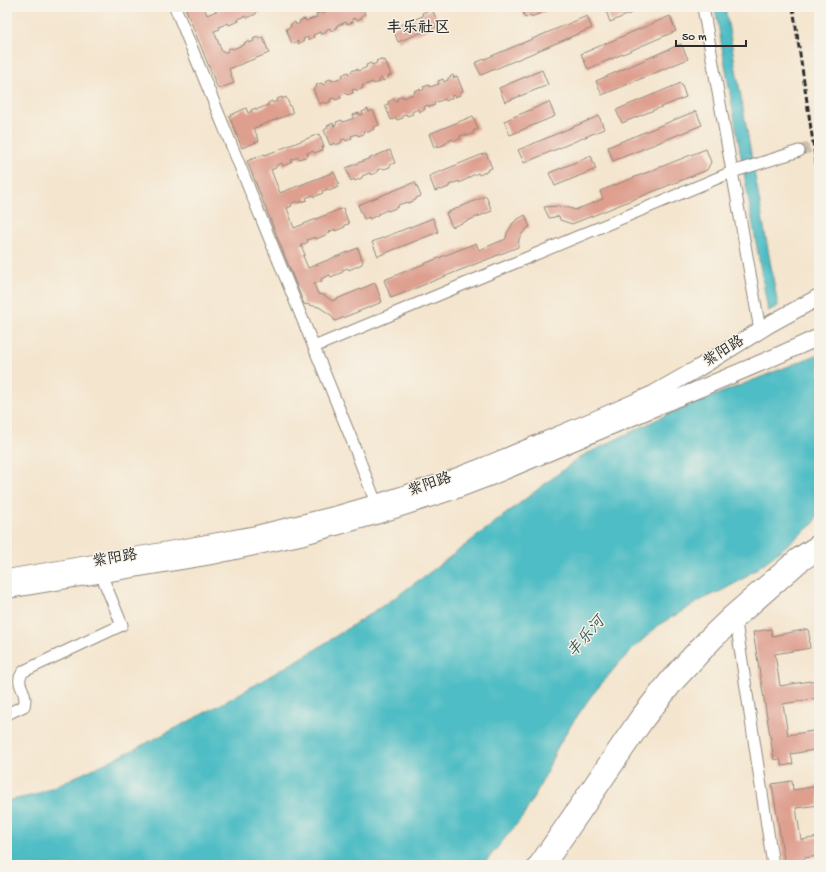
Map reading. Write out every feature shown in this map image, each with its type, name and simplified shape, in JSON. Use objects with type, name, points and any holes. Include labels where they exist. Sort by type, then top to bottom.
[{"type":"main road","name":"紫阳路","points":[[7,578],[256,534],[338,514],[450,479],[628,406],[653,394],[760,330],[819,297]]},
{"type":"main road","name":"紫阳路","points":[[7,590],[217,555],[341,526],[417,503],[497,474],[819,337]]},
{"type":"street","points":[[175,7],[314,346],[376,503]]},
{"type":"street","points":[[703,7],[735,171],[760,330]]},
{"type":"street","points":[[314,346],[735,171],[799,151]]},
{"type":"street","points":[[535,865],[638,715],[669,676],[729,614],[796,556],[819,542]]},
{"type":"street","points":[[548,865],[646,722],[665,697],[693,665],[736,622],[802,564],[819,554]]},
{"type":"street","points":[[7,714],[24,706],[25,698],[19,680],[20,675],[24,671],[122,625],[101,574]]},
{"type":"street","points":[[736,622],[773,865]]},
{"type":"water","points":[[715,7],[725,7],[778,306],[768,311]]},
{"type":"water","name":"丰乐河","points":[[819,354],[819,510],[814,523],[775,555],[741,580],[703,599],[660,624],[620,662],[591,696],[567,731],[524,815],[483,865],[7,865],[7,801],[35,795],[131,751],[225,702],[310,653],[393,599],[433,570],[580,457],[668,414]]},
{"type":"building","points":[[185,7],[204,7],[207,15],[226,7],[260,7],[261,10],[256,12],[256,14],[247,18],[246,16],[238,19],[239,21],[229,25],[228,23],[219,27],[220,29],[214,31],[222,52],[224,51],[224,53],[228,51],[227,49],[233,49],[249,41],[249,43],[254,41],[253,39],[258,37],[259,39],[263,37],[269,53],[229,69],[234,83],[218,89]]},
{"type":"building","points":[[340,7],[362,7],[365,14],[361,16],[362,18],[356,20],[355,18],[352,19],[353,22],[347,24],[346,22],[336,26],[337,28],[331,31],[330,28],[321,35],[320,32],[313,35],[314,37],[308,40],[308,37],[303,39],[304,41],[298,44],[298,41],[292,44],[286,29],[291,27],[290,25],[295,22],[296,25],[300,23],[299,21],[305,19],[306,21],[317,17],[316,14],[322,12],[322,14],[326,13],[325,11],[331,8],[331,11]]},
{"type":"building","points":[[521,7],[551,7],[546,9],[546,11],[525,18]]},
{"type":"building","points":[[646,7],[610,22],[605,8]]},
{"type":"building","points":[[432,9],[439,25],[398,42],[393,28],[423,16],[422,13]]},
{"type":"building","points":[[587,16],[592,28],[481,75],[475,63]]},
{"type":"building","points":[[670,16],[676,31],[588,69],[581,54]]},
{"type":"building","points":[[681,44],[688,59],[602,95],[596,81]]},
{"type":"building","points":[[381,59],[382,61],[385,60],[391,75],[388,76],[388,78],[383,81],[382,78],[379,80],[380,82],[374,84],[373,82],[362,86],[363,88],[357,91],[357,89],[352,90],[353,93],[340,95],[341,98],[335,100],[334,98],[330,99],[331,101],[325,104],[324,102],[319,104],[313,89],[317,87],[316,85],[322,83],[323,85],[326,84],[325,81],[331,79],[332,81],[343,77],[342,75],[348,72],[349,74],[352,73],[351,71],[357,69],[358,71],[367,67],[366,65],[377,63],[376,61]]},
{"type":"building","points":[[542,70],[548,85],[505,102],[499,88]]},
{"type":"building","points":[[453,75],[454,78],[457,76],[463,91],[460,95],[455,97],[454,95],[451,96],[452,98],[446,101],[445,99],[434,103],[435,105],[429,107],[428,105],[424,107],[425,109],[419,112],[418,109],[412,112],[413,114],[407,116],[406,114],[402,116],[403,118],[391,120],[385,105],[389,104],[388,102],[394,99],[395,101],[398,100],[397,98],[403,96],[404,98],[420,89],[421,91],[424,90],[423,87],[429,85],[430,87],[439,84],[438,81],[443,79],[444,82]]},
{"type":"building","points":[[681,83],[686,97],[622,123],[616,110]]},
{"type":"building","points":[[282,97],[282,99],[286,97],[293,113],[254,128],[259,141],[242,148],[229,116],[246,108],[248,113],[256,108],[256,110],[268,105],[268,103],[272,101],[273,103]]},
{"type":"building","points":[[549,102],[555,116],[510,135],[504,121]]},
{"type":"building","points":[[368,109],[369,112],[373,110],[379,125],[373,127],[374,129],[368,132],[367,130],[363,131],[364,134],[358,136],[357,134],[351,136],[352,138],[346,141],[345,139],[341,140],[342,142],[336,145],[335,143],[330,145],[324,130],[328,128],[327,126],[333,123],[334,126],[337,124],[336,122],[342,120],[343,122],[354,118],[353,115],[359,113],[360,115],[363,114],[362,112]]},
{"type":"building","points":[[696,111],[702,125],[613,161],[608,147]]},
{"type":"building","points":[[473,116],[478,129],[473,131],[474,133],[467,136],[466,134],[460,136],[461,138],[454,141],[453,139],[445,143],[446,144],[434,147],[429,134]]},
{"type":"building","points":[[599,116],[604,129],[524,163],[518,150]]},
{"type":"building","points":[[319,134],[324,147],[322,147],[323,150],[314,153],[313,151],[307,153],[308,156],[299,159],[298,157],[291,160],[292,162],[283,166],[282,163],[271,170],[280,193],[334,172],[339,184],[337,185],[338,187],[329,191],[328,189],[322,191],[323,193],[314,197],[313,195],[306,198],[307,200],[298,203],[297,201],[291,204],[292,206],[287,208],[294,228],[343,208],[349,224],[344,225],[345,227],[335,231],[335,229],[329,232],[330,233],[316,239],[315,237],[307,240],[308,242],[301,245],[305,255],[303,256],[308,268],[358,248],[363,262],[362,264],[349,270],[348,268],[342,270],[343,272],[331,277],[330,275],[321,279],[322,281],[314,284],[318,294],[324,295],[332,301],[375,283],[382,302],[335,321],[331,315],[319,307],[304,304],[247,161]]},
{"type":"building","points":[[706,149],[711,162],[707,170],[572,224],[560,220],[559,216],[549,218],[544,207],[558,206],[575,210],[603,199],[600,191]]},
{"type":"building","points":[[390,150],[395,163],[390,165],[390,167],[377,170],[378,172],[371,175],[370,173],[355,181],[354,179],[351,181],[346,168]]},
{"type":"building","points":[[486,153],[492,168],[487,170],[488,171],[479,175],[478,173],[459,183],[459,181],[449,185],[449,187],[435,191],[429,176]]},
{"type":"building","points":[[591,156],[596,169],[555,186],[549,173]]},
{"type":"building","points":[[415,182],[421,196],[416,198],[416,200],[398,205],[398,207],[388,211],[387,210],[369,219],[369,217],[364,219],[358,205]]},
{"type":"building","points":[[486,196],[492,211],[452,227],[446,213]]},
{"type":"building","points":[[525,215],[530,227],[521,235],[518,247],[391,298],[384,280],[476,243],[479,250],[506,239],[507,233],[513,223]]},
{"type":"building","points":[[433,218],[438,232],[378,256],[372,242]]},
{"type":"building","points":[[771,629],[772,636],[808,629],[810,648],[775,654],[780,686],[816,680],[818,691],[818,698],[783,704],[788,735],[819,730],[819,749],[791,754],[793,764],[782,766],[780,759],[774,760],[753,632]]},
{"type":"building","points":[[792,781],[793,790],[819,786],[819,805],[796,808],[801,840],[819,837],[819,856],[804,858],[805,865],[785,865],[772,784]]},
{"type":"tunnel","points":[[799,151],[819,144]]},
{"type":"railway","points":[[793,7],[819,183]]},
{"type":"district","name":"丰乐社区","points":[[418,29]]}]
